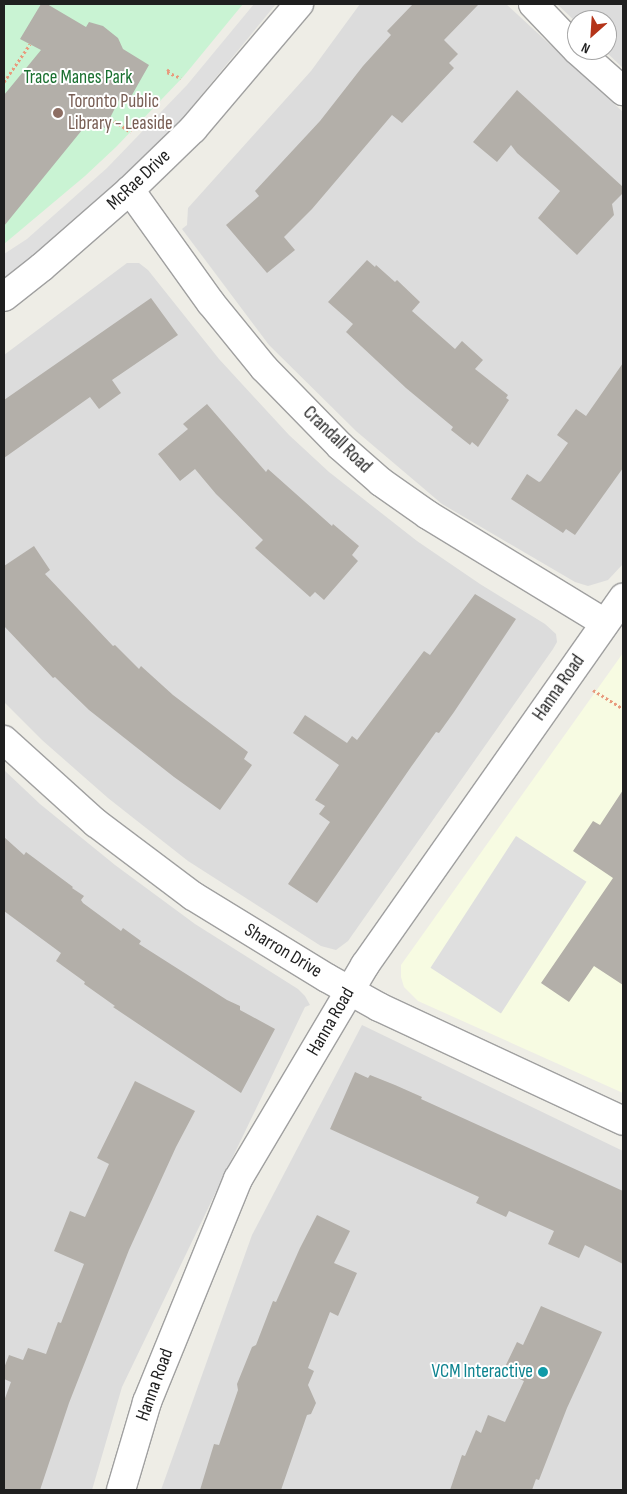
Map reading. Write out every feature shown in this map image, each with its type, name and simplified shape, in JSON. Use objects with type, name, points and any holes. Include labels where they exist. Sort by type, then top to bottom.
[{"type":"street","name":"McRae Drive","points":[[4,297],[42,267],[130,190],[193,129],[299,4]]},
{"type":"street","points":[[533,4],[567,40]]},
{"type":"street","points":[[588,60],[623,91]]},
{"type":"street","name":"Crandall Road","points":[[130,190],[211,303],[264,368],[340,446],[381,482],[428,515],[605,623]]},
{"type":"street","name":"Hanna Road","points":[[121,1490],[147,1402],[238,1179],[365,965],[623,598]]},
{"type":"street","name":"Sharron Drive","points":[[4,740],[96,823],[193,896],[350,991],[440,1036],[623,1121]]},
{"type":"path","points":[[4,82],[30,44]]},
{"type":"path","points":[[169,69],[167,72],[181,78]]},
{"type":"path","points":[[110,118],[131,132]]},
{"type":"path","points":[[590,689],[623,709]]},
{"type":"shaded area","points":[[254,4],[276,4],[162,143],[77,225],[4,283],[4,254],[27,239],[107,168],[187,85]]},
{"type":"shaded area","points":[[360,4],[506,4],[623,112],[623,564],[608,580],[588,586],[575,582],[442,504],[356,431],[269,345],[182,229],[187,225],[188,208],[311,71]]},
{"type":"shaded area","points":[[557,4],[623,4],[623,68],[615,60],[617,60],[617,10],[567,10],[567,14]]},
{"type":"shaded area","points":[[127,263],[139,263],[148,270],[219,359],[289,435],[329,472],[417,541],[480,584],[545,624],[556,634],[557,642],[553,649],[348,941],[336,950],[321,946],[188,861],[108,798],[42,740],[4,702],[4,355]]},
{"type":"shaded area","points":[[623,653],[623,1093],[418,1001],[404,987],[401,977],[401,965]]},
{"type":"shaded area","points":[[4,770],[40,804],[115,865],[195,924],[298,989],[310,1005],[305,1007],[122,1387],[92,1490],[4,1490]]},
{"type":"shaded area","points":[[516,836],[586,882],[501,1013],[430,968]]},
{"type":"shaded area","points":[[362,1025],[623,1151],[623,1490],[161,1490],[252,1235]]},
{"type":"green space","name":"Trace Manes Park","points":[[4,4],[243,4],[183,77],[116,147],[85,176],[4,244]]},
{"type":"building","name":"Toronto Public Library - Leaside","points":[[41,4],[47,4],[86,27],[89,22],[103,26],[118,38],[123,49],[149,65],[128,102],[120,98],[105,128],[91,119],[4,226],[4,95],[41,50],[20,39]]},
{"type":"building","points":[[413,4],[479,4],[444,40],[458,54],[449,63],[454,68],[402,123],[392,115],[312,209],[284,237],[295,250],[267,273],[226,225],[259,196],[255,191],[320,121],[363,66],[391,35],[387,31]]},
{"type":"building","points":[[517,90],[623,187],[623,193],[612,204],[614,215],[577,255],[538,218],[560,191],[517,153],[511,145],[497,162],[473,142]]},
{"type":"building","points":[[367,260],[375,267],[376,265],[395,282],[397,280],[420,302],[412,311],[455,349],[462,341],[483,360],[475,369],[508,395],[506,398],[509,400],[478,447],[472,442],[470,445],[451,430],[453,427],[406,388],[346,332],[353,324],[328,302]]},
{"type":"building","points":[[151,298],[178,335],[112,380],[121,393],[99,409],[90,397],[4,458],[4,400]]},
{"type":"building","points":[[623,363],[623,468],[575,535],[566,529],[563,533],[511,499],[527,474],[539,482],[541,481],[568,443],[557,435],[576,409],[586,416]]},
{"type":"building","points":[[207,404],[266,472],[268,469],[332,526],[333,524],[359,546],[352,555],[358,561],[324,600],[315,592],[310,597],[255,548],[263,540],[216,494],[195,469],[180,481],[158,454],[188,429],[183,424]]},
{"type":"building","points":[[34,546],[50,570],[45,574],[113,646],[115,645],[139,669],[141,666],[173,695],[248,752],[244,759],[252,765],[220,810],[174,777],[89,710],[55,677],[53,678],[4,626],[4,566]]},
{"type":"building","points":[[475,594],[516,619],[454,712],[439,733],[436,732],[317,903],[288,884],[330,822],[319,814],[325,806],[315,800],[339,765],[293,733],[305,715],[347,743],[352,736],[357,740],[424,651],[430,655]]},
{"type":"building","points":[[623,790],[623,985],[594,966],[569,1002],[541,983],[613,878],[573,851],[593,821],[600,825]]},
{"type":"building","points":[[4,837],[24,855],[26,852],[73,887],[84,896],[81,900],[83,903],[121,931],[123,928],[141,941],[139,944],[227,1000],[240,1006],[240,1010],[275,1029],[241,1093],[113,1007],[115,1006],[56,961],[61,953],[4,911]]},
{"type":"building","points":[[355,1072],[368,1078],[370,1075],[395,1085],[422,1097],[421,1099],[623,1191],[623,1264],[585,1245],[579,1258],[548,1244],[554,1231],[509,1211],[506,1217],[476,1203],[479,1197],[330,1129]]},
{"type":"building","points":[[135,1081],[195,1111],[176,1147],[129,1250],[69,1403],[40,1490],[4,1490],[4,1401],[11,1382],[4,1379],[4,1368],[9,1355],[23,1360],[28,1348],[46,1354],[58,1322],[61,1323],[84,1264],[54,1251],[70,1211],[85,1217],[109,1164],[97,1158]]},
{"type":"building","points":[[317,1215],[350,1231],[334,1263],[357,1273],[338,1316],[330,1312],[308,1368],[314,1371],[308,1385],[316,1403],[311,1414],[307,1415],[281,1490],[200,1490],[214,1444],[219,1445],[238,1390],[237,1384],[252,1347],[256,1345],[273,1301],[276,1302]]},
{"type":"building","points":[[541,1306],[602,1332],[567,1408],[539,1480],[536,1479],[532,1490],[450,1490],[462,1455],[465,1456],[476,1430],[481,1433],[488,1415],[505,1422],[524,1381],[503,1371],[517,1342],[523,1345]]},
{"type":"place","name":"Toronto Public Library - Leaside","points":[[58,113]]},
{"type":"place","name":"VCM Interactive","points":[[543,1372]]}]
